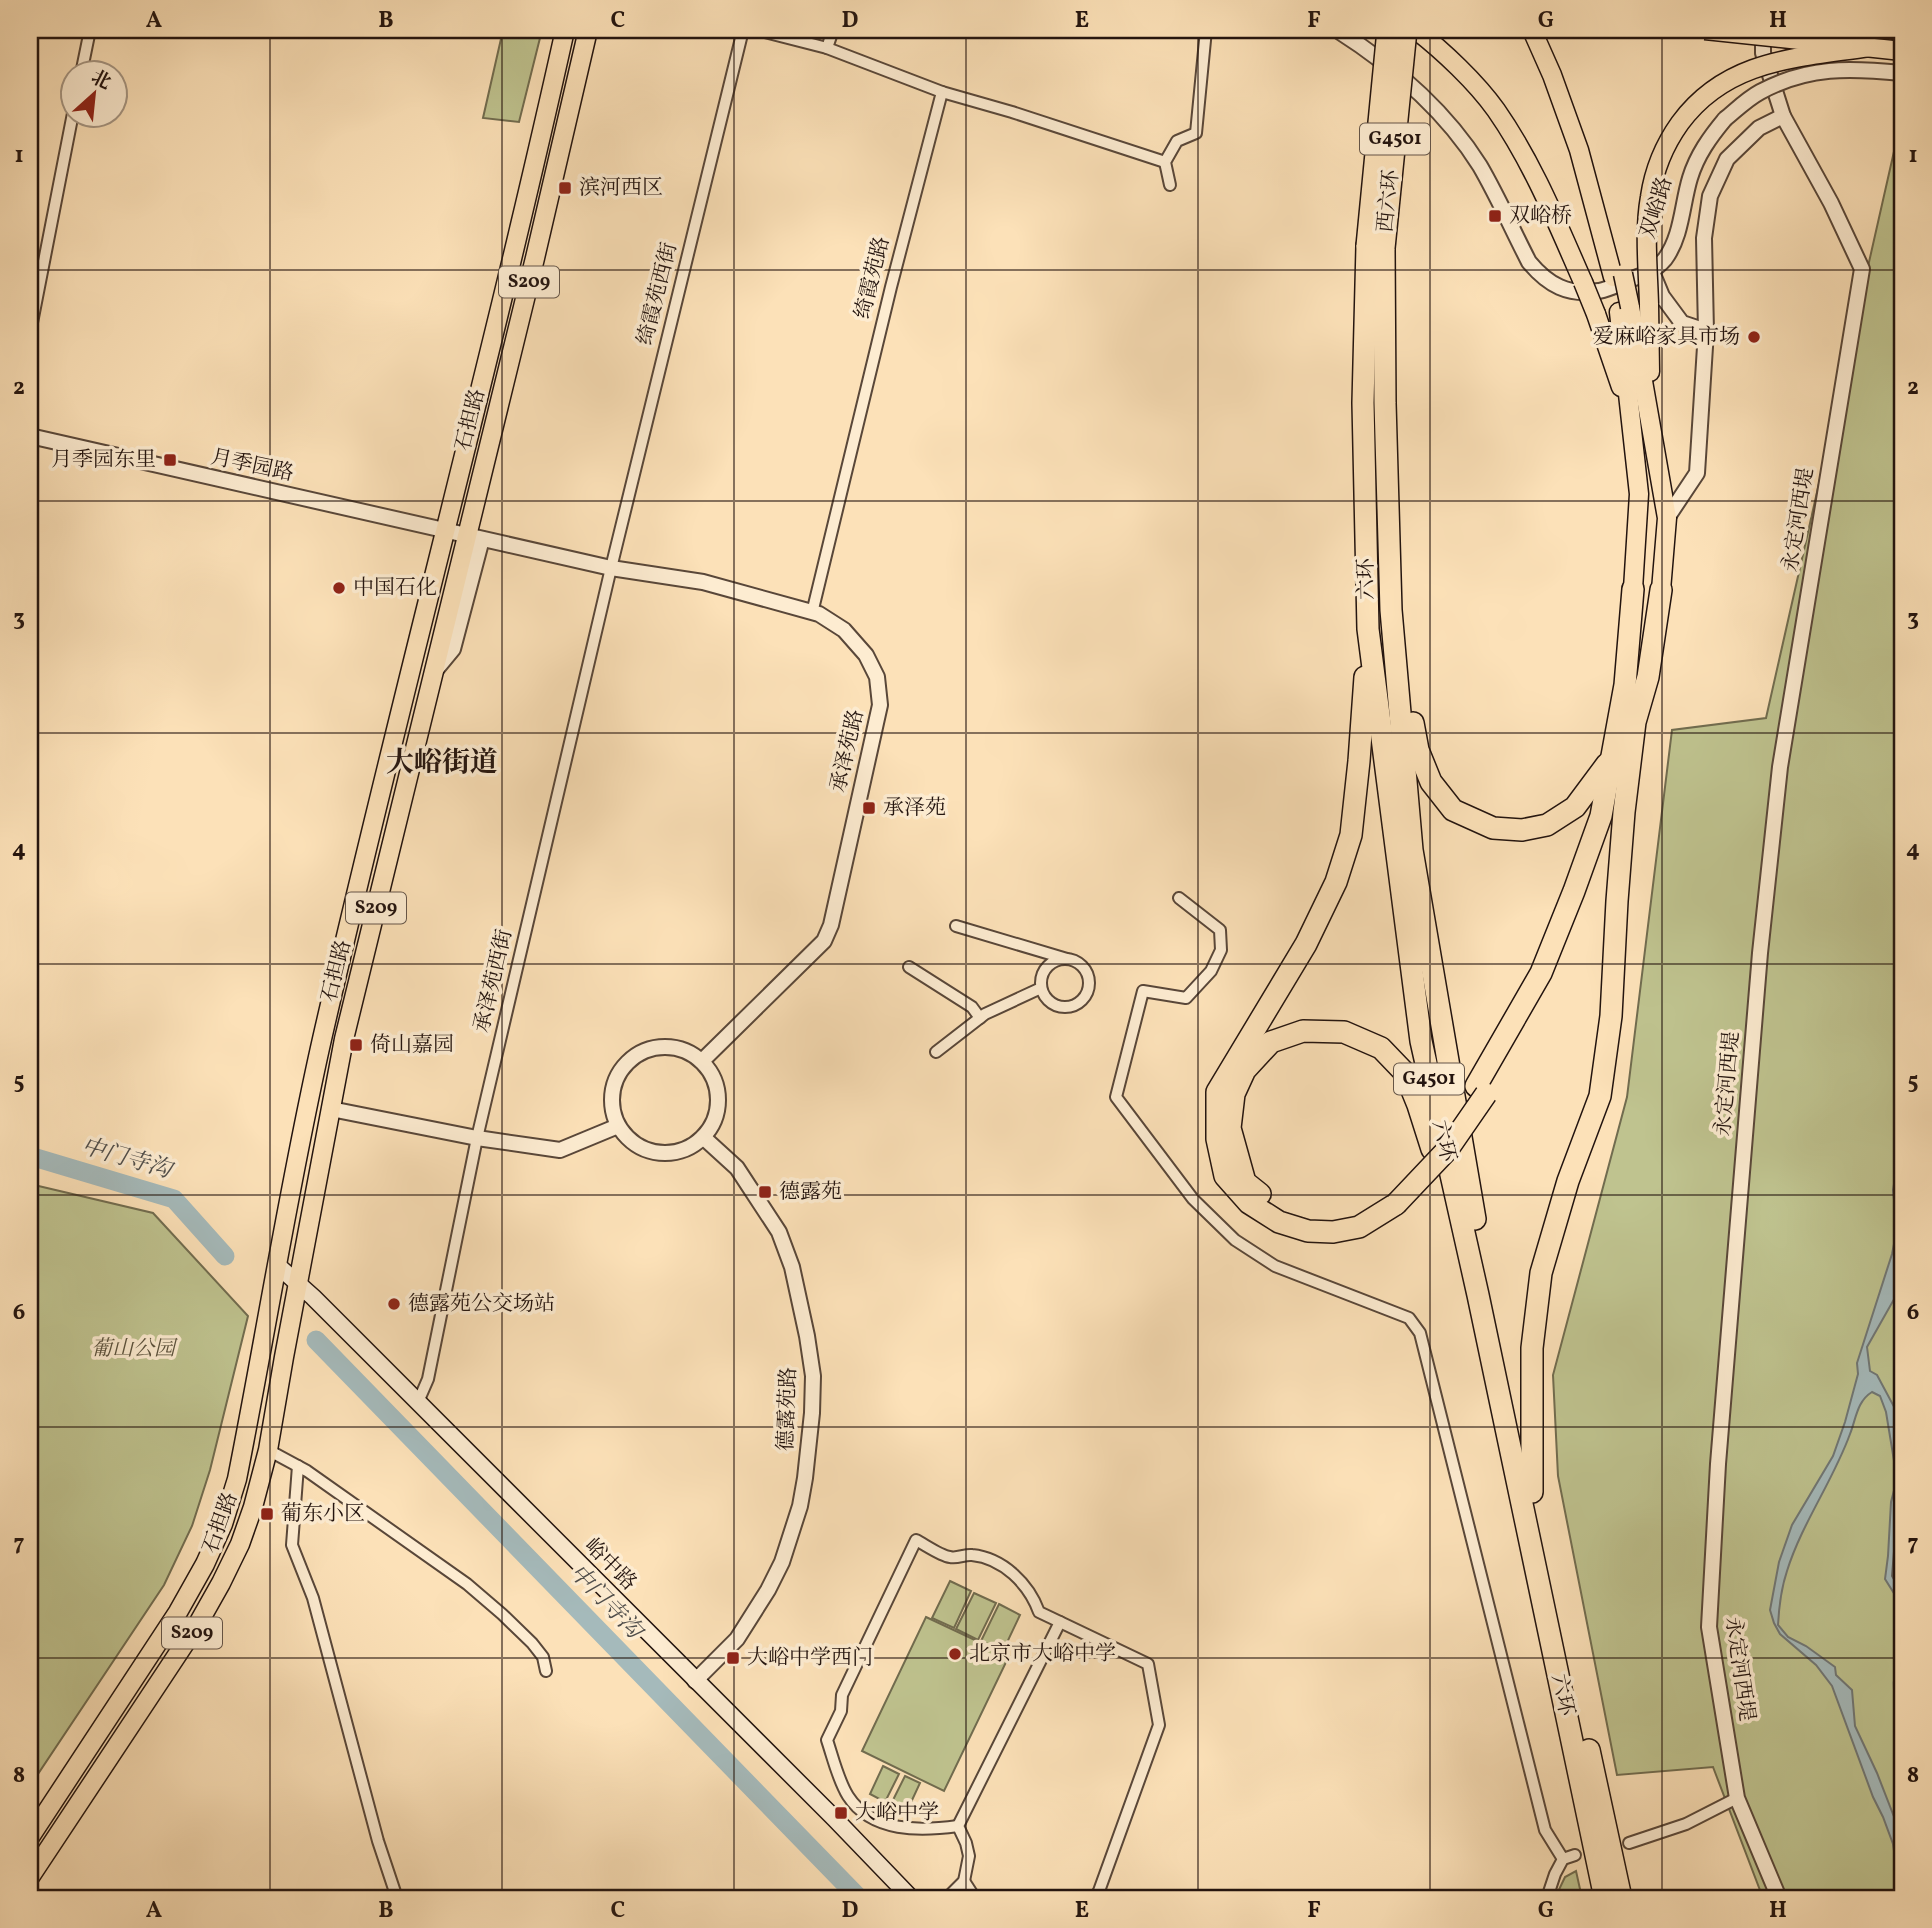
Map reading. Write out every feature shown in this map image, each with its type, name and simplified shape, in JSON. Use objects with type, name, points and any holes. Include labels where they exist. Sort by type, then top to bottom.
[{"type":"highway","name":"西六环","points":[[1376,247],[1388,30]]},
{"type":"highway","name":"西六环","points":[[1376,247],[1406,30]]},
{"type":"highway","name":"六环","points":[[1376,247],[1385,403],[1391,610],[1412,850],[1474,1218],[1621,1898]]},
{"type":"highway","name":"六环","points":[[1376,247],[1363,403],[1368,629],[1420,1041],[1478,1295],[1605,1898]]},
{"type":"highway","points":[[1481,1090],[1541,973],[1601,816],[1625,685],[1633,589]]},
{"type":"highway","points":[[1368,629],[1351,835],[1336,882],[1306,944],[1217,1092],[1217,1139],[1225,1176],[1249,1203],[1279,1222],[1308,1231],[1334,1232],[1359,1227],[1393,1200],[1481,1090],[1551,976],[1585,895],[1648,677],[1661,590]]},
{"type":"highway","points":[[1391,610],[1418,750],[1432,782],[1453,810],[1493,828],[1522,830],[1547,825],[1575,807],[1612,756]]},
{"type":"highway","points":[[1532,1492],[1532,1348],[1541,1273],[1568,1181],[1600,1096],[1611,1016],[1620,863],[1635,722]]},
{"type":"highway","points":[[1393,1200],[1336,1220],[1310,1219],[1280,1210],[1245,1182],[1230,1128],[1234,1094],[1245,1070],[1271,1042],[1303,1031],[1344,1032],[1381,1048],[1405,1073],[1418,1104],[1478,1295]]},
{"type":"main road","name":"石担路","points":[[30,1837],[178,1612],[205,1564],[223,1524],[237,1479],[321,1042],[444,530],[514,253],[565,30]]},
{"type":"main road","name":"石担路","points":[[30,1877],[199,1622],[221,1583],[244,1531],[268,1450],[344,1039],[433,673],[474,537],[588,30]]},
{"type":"main road","points":[[1416,30],[1432,42],[1494,108],[1521,150],[1541,186],[1642,423]]},
{"type":"main road","points":[[1532,30],[1584,148]]},
{"type":"main road","points":[[1544,30],[1584,148],[1618,275],[1642,423],[1667,518],[1661,590]]},
{"type":"main road","points":[[1705,30],[1902,51]]},
{"type":"main road","points":[[1894,30],[1902,31]]},
{"type":"main road","points":[[1633,589],[1649,304],[1650,197],[1658,164],[1671,135],[1691,109],[1712,89],[1735,75],[1798,57],[1869,47]]},
{"type":"main road","name":"峪中路","points":[[277,1265],[418,1402],[911,1898]]},
{"type":"street","points":[[83,60],[90,30]]},
{"type":"street","name":"绮霞苑西街","points":[[611,568],[743,30]]},
{"type":"street","points":[[757,30],[827,48],[942,92],[1166,162]]},
{"type":"street","points":[[827,48],[833,30]]},
{"type":"street","points":[[1170,185],[1166,162],[1177,141],[1195,133],[1206,30]]},
{"type":"street","name":"双峪路","points":[[1337,30],[1418,90],[1453,129],[1480,167],[1529,262],[1552,285],[1570,291],[1599,291],[1652,272],[1664,260],[1676,240],[1690,175],[1706,142],[1726,119],[1758,93],[1794,76],[1835,69],[1902,73]]},
{"type":"street","points":[[1667,518],[1696,473],[1706,331],[1704,237],[1710,196],[1727,159],[1759,128],[1783,116],[1763,53],[1763,30]]},
{"type":"street","name":"绮霞苑路","points":[[812,613],[891,287],[942,92]]},
{"type":"street","name":"永定河西堤","points":[[1779,1898],[1737,1798],[1709,1627],[1718,1464],[1759,967],[1780,767],[1862,269],[1831,203],[1783,116]]},
{"type":"street","points":[[30,333],[69,130]]},
{"type":"street","points":[[1652,272],[1662,296],[1682,323],[1706,331]]},
{"type":"street","name":"月季园路","points":[[30,436],[474,537]]},
{"type":"street","name":"承泽苑路","points":[[474,537],[611,568],[703,582],[819,614],[844,630],[866,655],[877,677],[880,705],[831,925],[824,942],[702,1061]]},
{"type":"street","name":"承泽苑西街","points":[[418,1402],[428,1380],[437,1344],[477,1138],[611,568]]},
{"type":"street","points":[[1179,898],[1220,930],[1221,950],[1211,971],[1186,998],[1143,991],[1116,1097],[1193,1199],[1236,1240],[1275,1266],[1409,1318],[1420,1333],[1545,1829],[1563,1859]]},
{"type":"street","points":[[956,926],[1069,960],[1083,967],[1090,981],[1086,997],[1073,1006],[1057,1006],[1050,1002],[1041,988],[1043,973],[1054,962],[1069,960]]},
{"type":"street","points":[[909,967],[972,1007],[980,1018]]},
{"type":"street","points":[[936,1052],[980,1018],[1041,988]]},
{"type":"street","points":[[669,1046],[687,1051],[702,1061],[712,1074],[718,1090],[718,1107],[713,1124],[703,1137],[689,1147],[673,1153],[639,1147],[626,1136],[618,1126],[612,1104],[613,1086],[621,1069],[634,1056],[650,1048],[669,1046]]},
{"type":"street","points":[[331,1109],[477,1138],[560,1150],[618,1126]]},
{"type":"street","name":"德露苑路","points":[[695,1681],[737,1639],[782,1562],[800,1506],[813,1413],[813,1376],[807,1336],[792,1267],[779,1232],[737,1168],[703,1137]]},
{"type":"street","points":[[268,1450],[298,1466],[467,1584],[532,1643],[544,1657],[546,1671]]},
{"type":"street","points":[[298,1466],[292,1545],[313,1598],[397,1898]]},
{"type":"street","points":[[958,1826],[908,1829],[885,1823],[859,1809],[848,1796],[827,1740],[841,1711],[842,1695],[916,1540],[949,1558],[971,1555],[990,1560],[1012,1572],[1029,1590],[1039,1612],[1148,1664],[1159,1725],[1099,1891],[1094,1898]]},
{"type":"street","points":[[958,1826],[1060,1622]]},
{"type":"street","points":[[1629,1843],[1686,1824],[1737,1798]]},
{"type":"street","points":[[947,1898],[964,1881],[969,1856],[958,1826]]},
{"type":"street","points":[[1547,1898],[1563,1859],[1575,1854]]},
{"type":"street","points":[[964,1881],[975,1898]]},
{"type":"green space","points":[[503,30],[542,30],[519,122],[483,118]]},
{"type":"green space","points":[[1902,116],[1902,1898],[1763,1898],[1713,1767],[1617,1775],[1558,1476],[1553,1375],[1627,1097],[1672,730],[1766,718]]},
{"type":"green space","name":"葡山公园","points":[[30,1184],[153,1213],[248,1316],[210,1470],[192,1526],[164,1585],[30,1786]]},
{"type":"green space","points":[[950,1581],[971,1591],[954,1628],[932,1618]]},
{"type":"green space","points":[[974,1593],[996,1603],[978,1640],[956,1629]]},
{"type":"green space","points":[[999,1604],[1020,1615],[1003,1651],[981,1641]]},
{"type":"green space","points":[[926,1617],[1009,1656],[944,1791],[862,1751]]},
{"type":"green space","points":[[883,1766],[899,1774],[885,1802],[870,1794]]},
{"type":"green space","points":[[905,1776],[920,1783],[907,1811],[891,1804]]},
{"type":"green space","points":[[1576,1871],[1582,1898],[1555,1898],[1565,1877]]},
{"type":"water","points":[[1902,1137],[1901,1266],[1897,1294],[1867,1347],[1870,1371],[1877,1375],[1899,1416],[1902,1445],[1902,1606],[1885,1579],[1891,1502],[1897,1479],[1886,1412],[1880,1396],[1872,1392],[1860,1405],[1843,1451],[1793,1553],[1782,1591],[1778,1625],[1788,1637],[1835,1667],[1836,1675],[1852,1690],[1855,1726],[1898,1827],[1902,1848],[1902,1898],[1897,1898],[1893,1844],[1832,1686],[1816,1665],[1780,1634],[1770,1610],[1779,1562],[1792,1525],[1833,1456],[1845,1422],[1858,1374],[1857,1363],[1892,1254],[1897,1229],[1893,1190]]},
{"type":"water","points":[[1902,1657],[1902,1708],[1895,1695],[1894,1683]]},
{"type":"waterway","name":"中门寺沟","points":[[30,1156],[174,1199],[225,1256]]},
{"type":"waterway","name":"中门寺沟","points":[[316,1340],[859,1898]]},
{"type":"place","name":"滨河西区","points":[[565,188]]},
{"type":"place","name":"双峪桥","points":[[1495,216]]},
{"type":"place","name":"爱麻峪家具市场","points":[[1754,337]]},
{"type":"place","name":"月季园东里","points":[[170,460]]},
{"type":"place","name":"中国石化","points":[[339,588]]},
{"type":"place","name":"承泽苑","points":[[869,808]]},
{"type":"place","name":"倚山嘉园","points":[[356,1045]]},
{"type":"place","name":"德露苑","points":[[765,1192]]},
{"type":"place","name":"德露苑公交场站","points":[[394,1304]]},
{"type":"place","name":"葡东小区","points":[[267,1514]]},
{"type":"place","name":"北京市大峪中学","points":[[955,1654]]},
{"type":"place","name":"大峪中学西门","points":[[733,1658]]},
{"type":"place","name":"大峪中学","points":[[841,1813]]},
{"type":"district","name":"大峪街道","points":[[442,763]]}]
